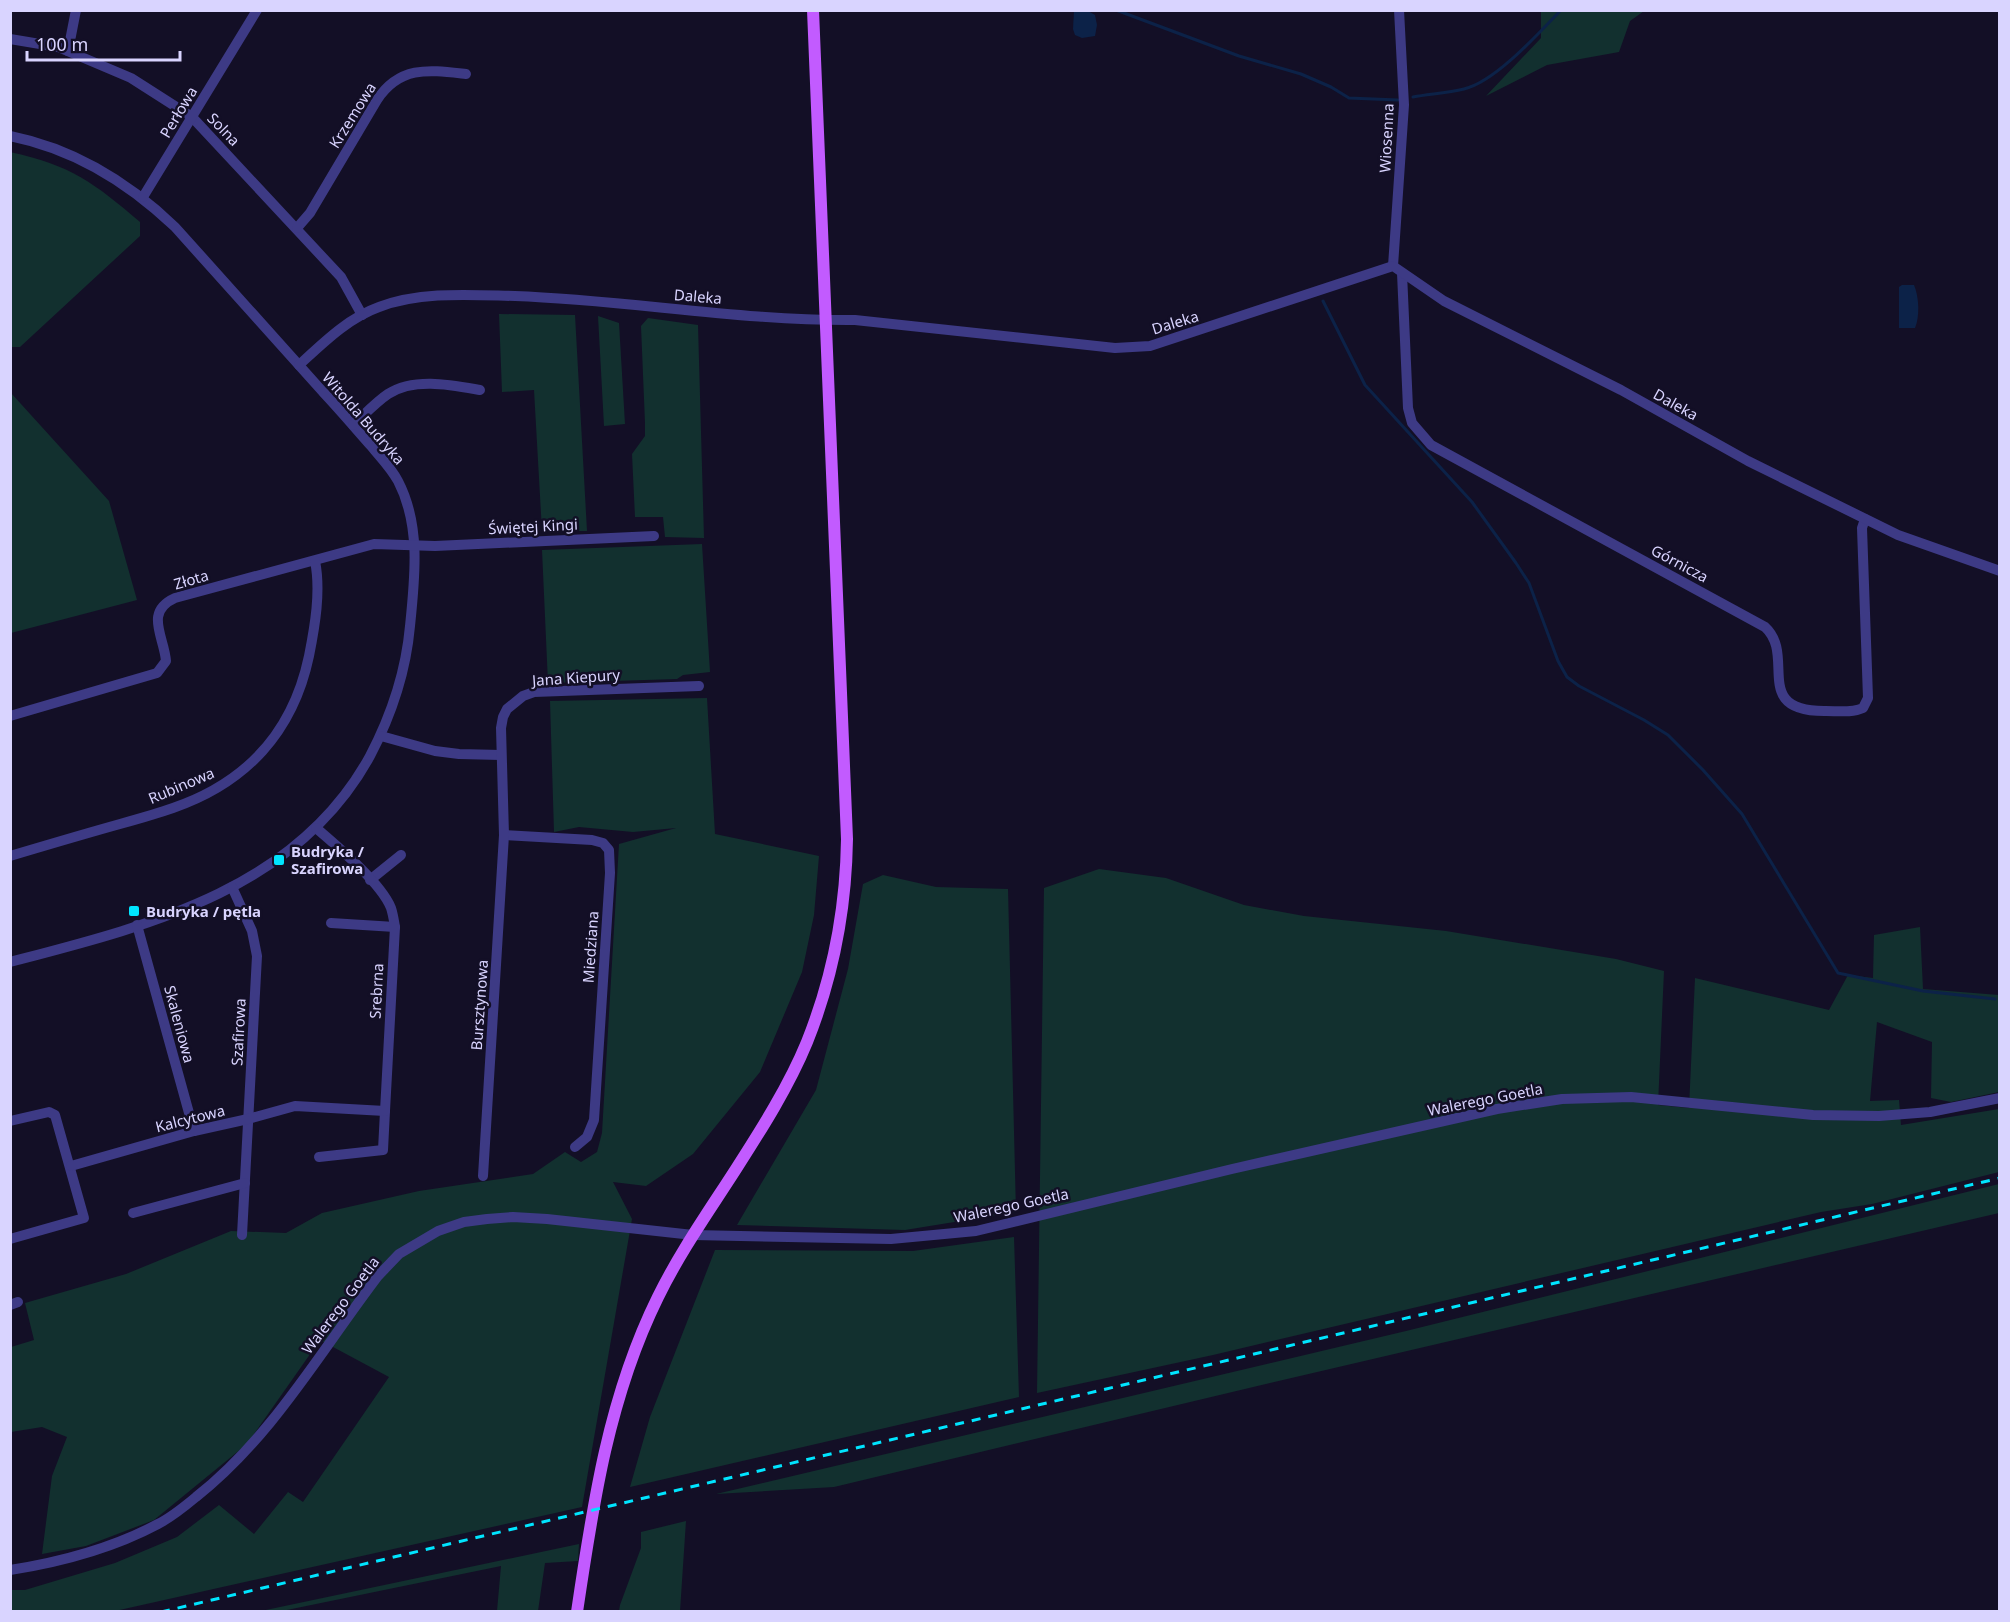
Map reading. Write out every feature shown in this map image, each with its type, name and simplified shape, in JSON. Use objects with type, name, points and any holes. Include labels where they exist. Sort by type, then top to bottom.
[{"type":"main road","points":[[577,1611],[594,1495],[609,1428],[629,1361],[658,1295],[793,1071],[829,980],[839,932],[847,869],[847,839],[813,10]]},
{"type":"street","points":[[68,51],[76,10]]},
{"type":"street","name":"Perłowa","points":[[143,197],[257,10]]},
{"type":"street","name":"Wiosenna","points":[[1397,269],[1395,216],[1404,105],[1399,10]]},
{"type":"street","name":"Solna","points":[[10,39],[68,51],[131,78],[192,117],[341,277],[362,315]]},
{"type":"street","name":"Krzemowa","points":[[297,228],[310,213],[377,100],[391,83],[408,74],[424,71],[466,74]]},
{"type":"street","name":"Witolda Budryka","points":[[10,136],[77,157],[107,173],[143,197],[175,227],[388,467],[398,481],[410,510],[414,544],[408,645],[400,681],[381,736],[363,769],[348,791],[316,828],[279,860],[232,887],[88,942],[10,962]]},
{"type":"street","name":"Daleka","points":[[299,365],[338,330],[377,308],[406,300],[495,295],[579,299],[716,313],[855,320],[1084,345],[1133,348],[1150,346],[1397,269],[1444,301],[1621,390],[1748,461],[1898,534],[2000,571]]},
{"type":"street","name":"Górnicza","points":[[1397,269],[1407,398],[1412,423],[1419,434],[1431,445],[1766,627],[1775,637],[1780,690],[1789,702],[1799,708],[1813,711],[1854,711],[1863,708],[1867,702],[1869,692],[1862,528],[1865,519]]},
{"type":"street","points":[[353,425],[388,394],[402,388],[448,385],[480,390]]},
{"type":"street","name":"Świętej Kingi","points":[[414,544],[435,546],[654,536]]},
{"type":"street","name":"Złota","points":[[10,716],[157,673],[166,661],[158,617],[161,608],[169,601],[374,544],[414,544]]},
{"type":"street","name":"Rubinowa","points":[[10,856],[174,808],[219,787],[258,757],[277,733],[290,711],[305,676],[312,640],[318,577],[315,561]]},
{"type":"street","name":"Jana Kiepury","points":[[504,835],[501,755],[503,717],[507,708],[523,696],[534,692],[699,686]]},
{"type":"street","points":[[381,736],[435,751],[501,755]]},
{"type":"street","name":"Srebrna","points":[[316,828],[386,898],[395,927],[384,1150],[319,1157]]},
{"type":"street","name":"Miedziana","points":[[504,835],[578,838],[603,843],[609,850],[608,904],[594,1120],[587,1137],[575,1147]]},
{"type":"street","name":"Bursztynowa","points":[[483,1176],[504,835]]},
{"type":"street","points":[[370,880],[401,855]]},
{"type":"street","name":"Szafirowa","points":[[232,887],[252,931],[257,956],[242,1235]]},
{"type":"street","points":[[331,923],[395,927]]},
{"type":"street","name":"Skaleniowa","points":[[137,925],[194,1131]]},
{"type":"street","name":"Walerego Goetla","points":[[10,1570],[60,1561],[133,1536],[160,1523],[199,1495],[257,1440],[378,1276],[399,1254],[438,1231],[464,1222],[513,1217],[693,1235],[891,1239],[976,1231],[1232,1169],[1485,1112],[1562,1099],[1631,1096],[1813,1115],[1879,1116],[1930,1112],[2000,1098]]},
{"type":"street","name":"Kalcytowa","points":[[71,1166],[194,1131],[295,1106],[385,1111]]},
{"type":"street","points":[[10,1121],[53,1113],[57,1119],[71,1166],[84,1218],[10,1239]]},
{"type":"street","points":[[133,1212],[245,1183]]},
{"type":"green space","points":[[1541,10],[1644,11],[1630,21],[1619,52],[1547,65],[1486,96],[1541,38]]},
{"type":"green space","points":[[10,152],[50,163],[81,177],[109,196],[140,222],[140,236],[20,347],[11,347]]},
{"type":"green space","points":[[499,314],[575,315],[587,531],[542,531],[534,390],[502,392]]},
{"type":"green space","points":[[598,316],[619,323],[625,424],[604,426]]},
{"type":"green space","points":[[648,318],[698,325],[704,538],[665,537],[663,517],[635,517],[632,454],[645,436],[641,326]]},
{"type":"green space","points":[[11,393],[109,501],[137,600],[11,633]]},
{"type":"green space","points":[[702,544],[710,672],[683,675],[677,679],[548,683],[542,550]]},
{"type":"green space","points":[[707,698],[715,834],[819,856],[814,915],[802,972],[760,1072],[693,1154],[646,1186],[613,1182],[632,1219],[582,1507],[115,1611],[11,1612],[11,1590],[25,1590],[115,1563],[177,1537],[219,1505],[254,1534],[288,1492],[303,1502],[389,1377],[320,1340],[247,1444],[154,1520],[86,1546],[42,1554],[52,1476],[67,1437],[42,1427],[11,1432],[11,1347],[34,1340],[25,1303],[126,1274],[231,1231],[286,1233],[322,1213],[419,1191],[533,1174],[565,1152],[581,1162],[597,1152],[602,1133],[619,844],[676,828],[633,832],[579,827],[554,832],[550,701]]},
{"type":"green space","points":[[1099,869],[1166,878],[1244,905],[1304,916],[1446,931],[1616,959],[1664,971],[1658,1105],[1689,1108],[1695,978],[1829,1010],[1848,975],[1873,978],[1874,935],[1920,927],[1923,989],[1999,995],[1999,1092],[1951,1102],[1931,1098],[1932,1042],[1877,1022],[1870,1101],[1899,1100],[1901,1125],[1999,1109],[1999,1172],[1872,1204],[1821,1212],[1213,1355],[1037,1393],[1044,888]]},
{"type":"green space","points":[[883,875],[936,887],[1008,889],[1016,1212],[905,1230],[737,1225],[816,1090],[848,969],[863,884]]},
{"type":"green space","points":[[1999,1184],[1999,1213],[834,1487],[716,1494],[1406,1331]]},
{"type":"green space","points":[[1014,1237],[1019,1397],[630,1487],[650,1417],[715,1250],[913,1251]]},
{"type":"green space","points":[[686,1521],[680,1611],[619,1611],[641,1548],[641,1532]]},
{"type":"green space","points":[[579,1544],[578,1561],[545,1563],[538,1611],[497,1611],[501,1566],[282,1611],[261,1611]]},
{"type":"water","points":[[1074,11],[1088,11],[1095,15],[1097,25],[1095,36],[1082,38],[1075,35]]},
{"type":"water","points":[[1914,285],[1916,290],[1918,312],[1915,328],[1899,328],[1899,287]]},
{"type":"waterway","points":[[1116,10],[1239,56],[1301,74],[1349,98],[1398,100]]},
{"type":"waterway","points":[[1413,97],[1451,92],[1476,85],[1516,56],[1561,10]]},
{"type":"waterway","points":[[1323,301],[1365,385],[1472,502],[1529,583],[1558,661],[1567,677],[1579,686],[1668,735],[1703,770],[1742,814],[1838,973],[1923,991],[1995,999]]},
{"type":"railway","points":[[161,1612],[2000,1178]]},
{"type":"place","name":"Budryka / Szafirowa","points":[[279,860]]},
{"type":"place","name":"Budryka / pętla","points":[[134,911]]}]
